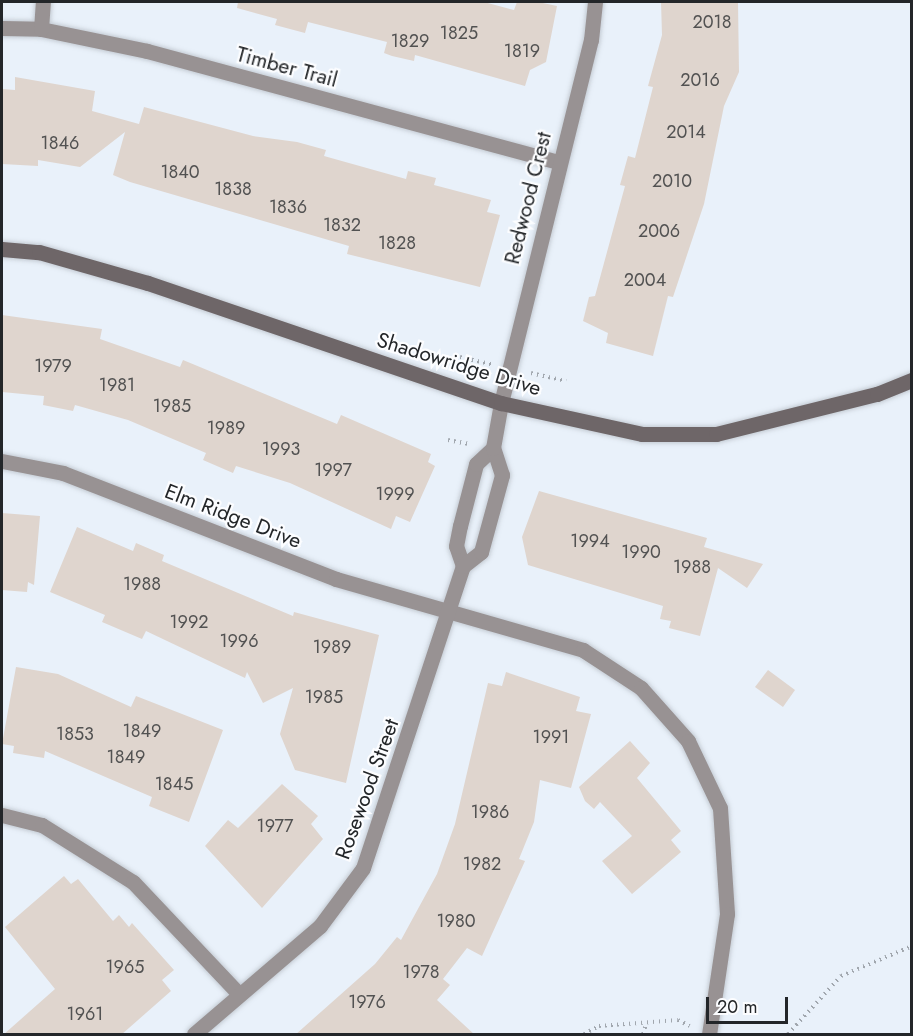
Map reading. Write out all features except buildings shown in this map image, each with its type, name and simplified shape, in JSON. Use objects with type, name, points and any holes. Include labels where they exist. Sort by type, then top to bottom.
[{"type":"street","points":[[41,29],[43,2]]},
{"type":"street","name":"Redwood Crest","points":[[501,404],[558,162],[591,40],[595,2]]},
{"type":"street","name":"Timber Trail","points":[[2,28],[41,29],[147,51],[558,162]]},
{"type":"street","name":"Shadowridge Drive","points":[[2,249],[39,252],[148,283],[501,404],[642,434],[716,434],[877,394],[912,380]]},
{"type":"street","name":"Rosewood Street","points":[[194,1035],[320,926],[363,868],[464,566],[481,552],[502,475],[493,448],[501,404]]},
{"type":"street","name":"Rosewood Street","points":[[464,566],[456,546],[463,515],[476,464],[493,448]]},
{"type":"street","name":"Elm Ridge Drive","points":[[2,460],[63,473],[336,579],[583,650],[641,688],[688,741],[720,808],[728,914],[703,1032]]},
{"type":"street","points":[[2,815],[42,825],[133,882],[239,994]]},
{"type":"path","points":[[788,1035],[841,976],[912,946]]},
{"type":"path","points":[[584,1035],[599,1026],[678,1020],[703,1032]]},
{"type":"path","points":[[643,1035],[646,1024]]}]
